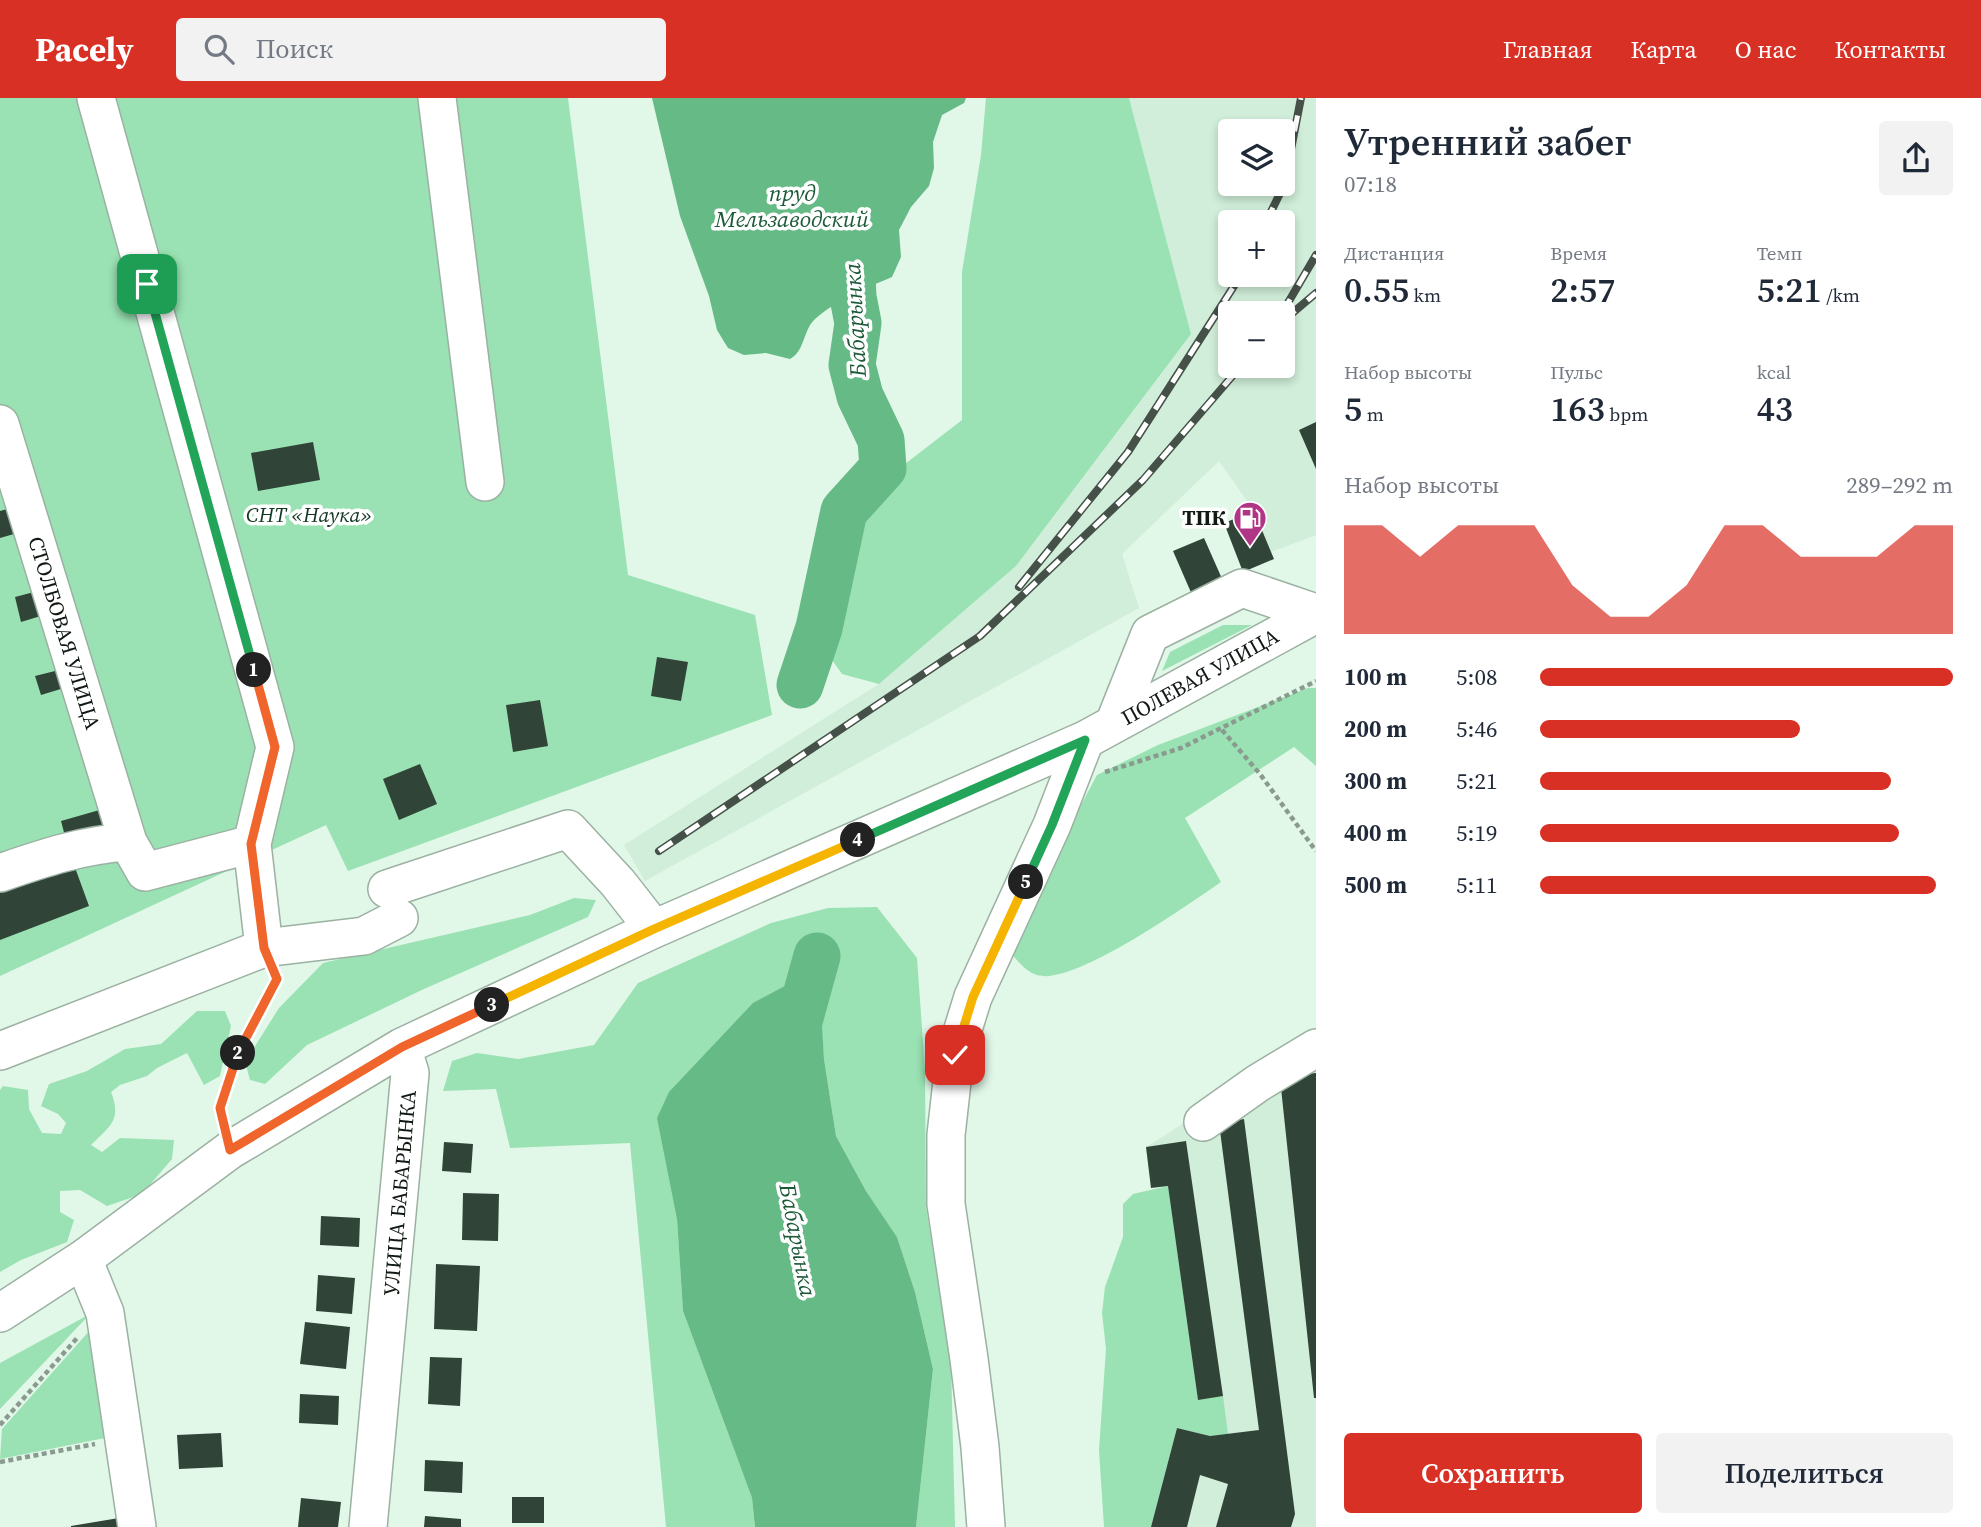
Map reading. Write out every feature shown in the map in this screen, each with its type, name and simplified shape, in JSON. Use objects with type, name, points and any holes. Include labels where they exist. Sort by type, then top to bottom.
[{"type":"street","points":[[96,98],[275,747],[251,844],[264,948]]},
{"type":"street","points":[[437,98],[485,482]]},
{"type":"street","name":"СТОЛБОВАЯ УЛИЦА","points":[[0,424],[128,842],[145,872],[251,844]]},
{"type":"street","points":[[986,1527],[980,1447],[946,1204],[946,1135],[955,1055],[973,997],[1052,825],[1150,634],[1242,588],[1316,614]]},
{"type":"street","name":"ПОЛЕВАЯ УЛИЦА","points":[[402,1047],[654,929],[1100,732],[1316,614]]},
{"type":"street","points":[[0,1051],[264,948],[364,936],[393,904],[568,829],[618,883],[654,929]]},
{"type":"street","points":[[0,873],[79,848],[128,842]]},
{"type":"street","points":[[0,1313],[83,1259],[230,1150],[402,1047]]},
{"type":"street","name":"УЛИЦА БАБАРЫНКА","points":[[368,1527],[411,1073],[402,1047]]},
{"type":"street","points":[[1203,1122],[1258,1083],[1316,1048]]},
{"type":"street","points":[[83,1259],[104,1313],[137,1527]]},
{"type":"path","points":[[1222,730],[1260,774],[1316,852]]},
{"type":"path","points":[[230,1150],[220,1108],[234,1060],[277,979],[264,948]]},
{"type":"path","points":[[0,1426],[87,1326],[104,1313]]},
{"type":"path","points":[[0,1462],[124,1438]]},
{"type":"shaded area","points":[[1129,98],[1316,98],[1316,535],[1271,552],[1254,511],[1219,461],[1122,554],[1139,608],[645,881],[624,845],[879,684],[1016,566],[1191,334]]},
{"type":"shaded area","points":[[1316,1039],[1316,1527],[1151,1527],[1177,1428],[1210,1436],[1198,1400],[1167,1186],[1151,1188],[1146,1147]]},
{"type":"green space","name":"СНТ «Наука»","points":[[0,98],[568,98],[628,575],[755,615],[772,715],[348,871],[326,825],[0,976]]},
{"type":"green space","points":[[986,98],[1129,98],[1191,334],[1016,566],[879,684],[842,674],[825,650],[852,518],[892,474],[962,420],[962,272],[981,155]]},
{"type":"green space","points":[[1223,625],[1252,625],[1162,671],[1170,652]]},
{"type":"green space","points":[[1308,688],[1316,688],[1316,766],[1294,747],[1185,818],[1221,882],[1130,941],[1076,969],[1054,975],[1037,975],[1012,955],[1020,919],[1097,775],[1158,745]]},
{"type":"green space","points":[[574,898],[596,900],[588,917],[424,989],[307,1045],[265,1084],[250,1080],[245,1062],[279,1008],[323,963],[530,915]]},
{"type":"green space","points":[[877,907],[917,958],[925,1070],[926,1207],[951,1362],[955,1527],[916,1527],[933,1369],[915,1292],[897,1237],[866,1191],[836,1136],[824,1059],[819,991],[677,1219],[683,1311],[752,1498],[755,1527],[666,1527],[630,1143],[510,1148],[496,1089],[443,1091],[452,1061],[477,1053],[518,1059],[594,1045],[638,983],[771,923],[828,908]]},
{"type":"green space","points":[[197,1011],[225,1011],[231,1026],[220,1076],[204,1085],[187,1053],[147,1076],[120,1085],[111,1092],[115,1116],[104,1133],[91,1145],[102,1152],[120,1138],[174,1140],[172,1159],[142,1194],[107,1206],[80,1190],[60,1191],[60,1212],[74,1220],[67,1242],[21,1260],[0,1272],[0,1090],[3,1086],[28,1090],[29,1109],[42,1133],[61,1134],[66,1123],[58,1114],[41,1106],[49,1084],[87,1071],[125,1049],[161,1044]]},
{"type":"green space","points":[[1168,1186],[1198,1399],[1223,1396],[1228,1434],[1210,1436],[1177,1428],[1151,1527],[1104,1527],[1099,1450],[1106,1349],[1102,1313],[1105,1287],[1123,1237],[1123,1204],[1133,1194]]},
{"type":"green space","points":[[90,1314],[0,1409],[0,1363]]},
{"type":"green space","points":[[91,1329],[110,1437],[0,1459],[2,1429]]},
{"type":"water","name":"пруд Мельзаводский","points":[[652,98],[966,98],[964,103],[942,115],[933,142],[934,168],[929,186],[911,207],[899,230],[901,257],[892,277],[823,312],[811,324],[799,351],[790,359],[766,353],[744,355],[728,348],[717,330],[709,296],[680,216]]},
{"type":"water","points":[[794,981],[820,991],[824,1059],[836,1136],[866,1191],[897,1237],[915,1292],[933,1369],[916,1527],[755,1527],[752,1498],[683,1311],[677,1219],[657,1118],[669,1092],[753,1003]]},
{"type":"building","points":[[1316,422],[1316,469],[1299,430]]},
{"type":"building","points":[[313,442],[320,480],[258,491],[251,453]]},
{"type":"building","points":[[14,507],[21,532],[0,538],[0,511]]},
{"type":"building","points":[[1254,511],[1274,559],[1243,572],[1224,523]]},
{"type":"building","points":[[1204,538],[1227,590],[1196,604],[1173,551]]},
{"type":"building","points":[[38,591],[44,615],[21,622],[15,597]]},
{"type":"building","points":[[657,657],[688,662],[681,701],[651,696]]},
{"type":"building","points":[[59,670],[64,688],[41,695],[35,676]]},
{"type":"building","points":[[540,700],[548,746],[513,752],[506,705]]},
{"type":"building","points":[[420,764],[437,804],[399,820],[383,779]]},
{"type":"building","points":[[103,809],[108,828],[66,840],[61,821]]},
{"type":"building","points":[[73,862],[89,906],[0,940],[0,889]]},
{"type":"building","points":[[1316,1073],[1314,1398],[1281,1088],[1306,1074]]},
{"type":"building","points":[[1244,1119],[1295,1514],[1291,1527],[1216,1527],[1228,1484],[1200,1475],[1187,1527],[1151,1527],[1177,1428],[1210,1436],[1259,1430],[1219,1123]]},
{"type":"building","points":[[1186,1141],[1223,1396],[1198,1400],[1168,1186],[1151,1188],[1146,1147]]},
{"type":"building","points":[[444,1142],[473,1144],[471,1173],[442,1171]]},
{"type":"building","points":[[463,1193],[499,1194],[498,1241],[462,1240]]},
{"type":"building","points":[[321,1216],[360,1218],[359,1247],[320,1245]]},
{"type":"building","points":[[436,1264],[480,1266],[477,1331],[434,1329]]},
{"type":"building","points":[[318,1275],[355,1278],[352,1314],[316,1311]]},
{"type":"building","points":[[305,1322],[350,1327],[346,1369],[300,1364]]},
{"type":"building","points":[[430,1357],[462,1358],[460,1406],[428,1404]]},
{"type":"building","points":[[300,1394],[339,1396],[338,1425],[299,1423]]},
{"type":"building","points":[[221,1433],[223,1467],[179,1469],[177,1435]]},
{"type":"building","points":[[425,1460],[463,1462],[462,1493],[424,1491]]},
{"type":"building","points":[[512,1497],[544,1497],[544,1523],[512,1523]]},
{"type":"building","points":[[301,1498],[341,1502],[338,1527],[298,1527]]},
{"type":"building","points":[[425,1516],[461,1519],[461,1527],[424,1527]]},
{"type":"building","points":[[119,1518],[121,1527],[71,1527],[71,1526]]},
{"type":"waterway","name":"Бабарынка","points":[[800,685],[819,628],[844,511],[883,468],[881,440],[860,396],[852,365],[858,323],[853,297],[850,230]]},
{"type":"waterway","name":"Бабарынка","points":[[791,1050],[817,956]]},
{"type":"railway","points":[[1272,210],[1284,185],[1301,98]]},
{"type":"railway","points":[[1289,301],[1316,255]]},
{"type":"railway","points":[[1019,587],[1128,452],[1233,287]]},
{"type":"railway","points":[[1295,311],[1316,293]]},
{"type":"railway","points":[[659,851],[980,636],[1143,480],[1231,378]]},
{"type":"place","name":"ТПК","points":[[1250,548]]},
{"type":"route","points":[[147,284],[275,747],[251,844],[264,948],[277,979],[234,1060],[220,1108],[230,1150],[402,1047],[654,929],[1085,740],[1052,825],[973,997],[955,1055]]}]
